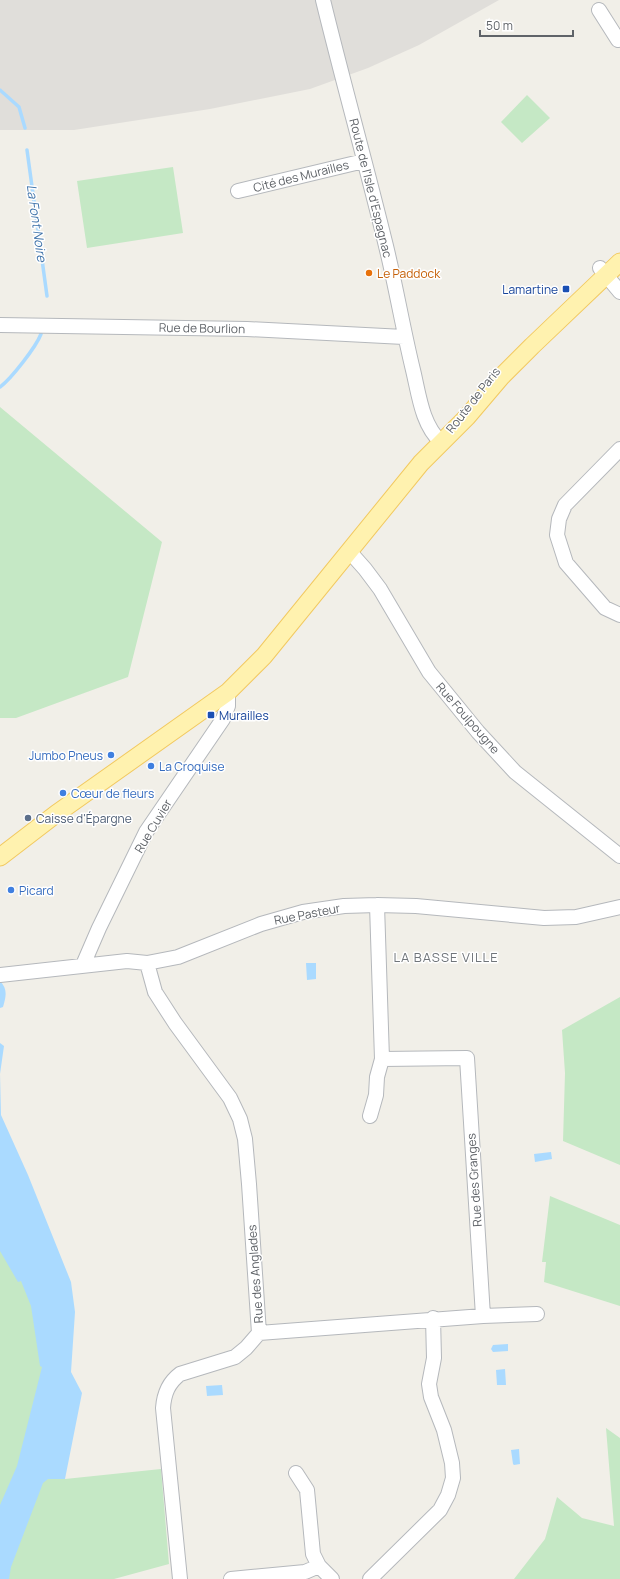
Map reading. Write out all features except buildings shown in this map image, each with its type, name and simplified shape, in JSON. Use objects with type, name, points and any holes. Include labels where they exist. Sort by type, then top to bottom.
[{"type":"main road","name":"Route de Paris","points":[[0,857],[56,814],[228,692],[264,656],[421,463],[467,416],[529,342],[603,272],[620,249]]},
{"type":"main road","name":"Route de Paris","points":[[603,272],[620,262]]},
{"type":"street","name":"Route de l'Isle d'Espagnac","points":[[324,0],[387,248],[404,337],[428,425],[434,436],[441,442]]},
{"type":"street","points":[[599,10],[618,40],[620,39]]},
{"type":"street","name":"Cité des Murailles","points":[[238,192],[364,161]]},
{"type":"street","points":[[603,272],[620,292]]},
{"type":"street","name":"Rue de Bourlion","points":[[0,325],[247,329],[404,337]]},
{"type":"street","points":[[620,449],[565,505],[559,520],[557,535],[566,563],[605,608],[620,615]]},
{"type":"street","name":"Rue Foulpougne","points":[[349,551],[380,589],[429,672],[478,732],[515,772],[620,856]]},
{"type":"street","name":"Rue Cuvier","points":[[83,965],[99,928],[146,832],[223,719],[228,706],[228,692]]},
{"type":"street","points":[[370,1116],[376,1095],[377,1077],[382,1058],[377,905]]},
{"type":"street","name":"Rue Pasteur","points":[[0,975],[127,961],[147,964],[178,957],[261,924],[304,912],[344,906],[416,906],[544,918],[576,917],[620,907]]},
{"type":"street","name":"Rue des Anglades","points":[[147,964],[155,992],[175,1023],[230,1098],[240,1119],[245,1140],[249,1184],[259,1333],[246,1348],[235,1357],[180,1374],[174,1378],[164,1396],[163,1408],[180,1579]]},
{"type":"street","name":"Rue des Granges","points":[[382,1058],[467,1058],[483,1316]]},
{"type":"street","points":[[259,1333],[433,1318],[537,1314]]},
{"type":"street","points":[[370,1579],[440,1510],[448,1495],[453,1478],[452,1463],[444,1430],[431,1397],[429,1384],[434,1358],[433,1318]]},
{"type":"street","points":[[296,1473],[307,1490],[313,1554],[319,1566],[332,1579]]},
{"type":"street","points":[[231,1579],[305,1572],[319,1566]]},
{"type":"shaded area","points":[[0,0],[499,0],[419,45],[368,68],[310,89],[210,109],[74,130],[0,130]]},
{"type":"green space","points":[[527,95],[550,118],[522,143],[501,122]]},
{"type":"green space","points":[[173,167],[183,233],[87,248],[77,181]]},
{"type":"green space","points":[[0,407],[162,542],[128,677],[16,718],[0,718]]},
{"type":"green space","points":[[620,997],[620,1165],[563,1141],[565,1073],[562,1030]]},
{"type":"green space","points":[[0,1192],[61,1305],[30,1473],[65,1479],[161,1469],[169,1564],[114,1579],[0,1579]]},
{"type":"green space","points":[[550,1196],[620,1225],[620,1306],[544,1282],[546,1262],[542,1262]]},
{"type":"green space","points":[[606,1428],[620,1438],[620,1579],[514,1579],[545,1539],[557,1497],[582,1518],[614,1526]]},
{"type":"water","points":[[306,963],[316,963],[316,979],[307,980]]},
{"type":"water","points":[[0,981],[3,984],[6,993],[3,1007],[0,1008]]},
{"type":"water","points":[[0,1043],[4,1046],[0,1074]]},
{"type":"water","points":[[0,1074],[1,1115],[28,1175],[71,1282],[75,1312],[71,1372],[82,1393],[65,1479],[48,1479],[43,1483],[11,1567],[9,1579],[0,1579],[0,1505],[17,1466],[42,1367],[40,1366],[31,1306],[21,1281],[18,1282],[0,1251]]},
{"type":"water","points":[[551,1152],[552,1159],[535,1162],[534,1154]]},
{"type":"water","points":[[508,1344],[508,1351],[493,1352],[491,1349],[493,1345]]},
{"type":"water","points":[[505,1369],[506,1385],[497,1385],[496,1370]]},
{"type":"water","points":[[222,1385],[223,1395],[207,1396],[206,1386]]},
{"type":"water","points":[[519,1449],[520,1464],[514,1465],[511,1450]]},
{"type":"waterway","name":"La Font Noire","points":[[0,90],[19,107],[25,128]]},
{"type":"waterway","name":"La Font Noire","points":[[27,150],[47,296]]},
{"type":"waterway","name":"La Font Noire","points":[[0,387],[23,362],[41,334]]},
{"type":"place","name":"Le Paddock","points":[[369,273]]},
{"type":"place","name":"Lamartine","points":[[566,289]]},
{"type":"place","name":"Murailles","points":[[211,715]]},
{"type":"place","name":"Jumbo Pneus","points":[[111,755]]},
{"type":"place","name":"La Croquise","points":[[151,766]]},
{"type":"place","name":"Cœur de fleurs","points":[[63,793]]},
{"type":"place","name":"Caisse d'Épargne","points":[[28,818]]},
{"type":"place","name":"Picard","points":[[11,890]]},
{"type":"district","name":"LA BASSE VILLE","points":[[446,957]]}]
